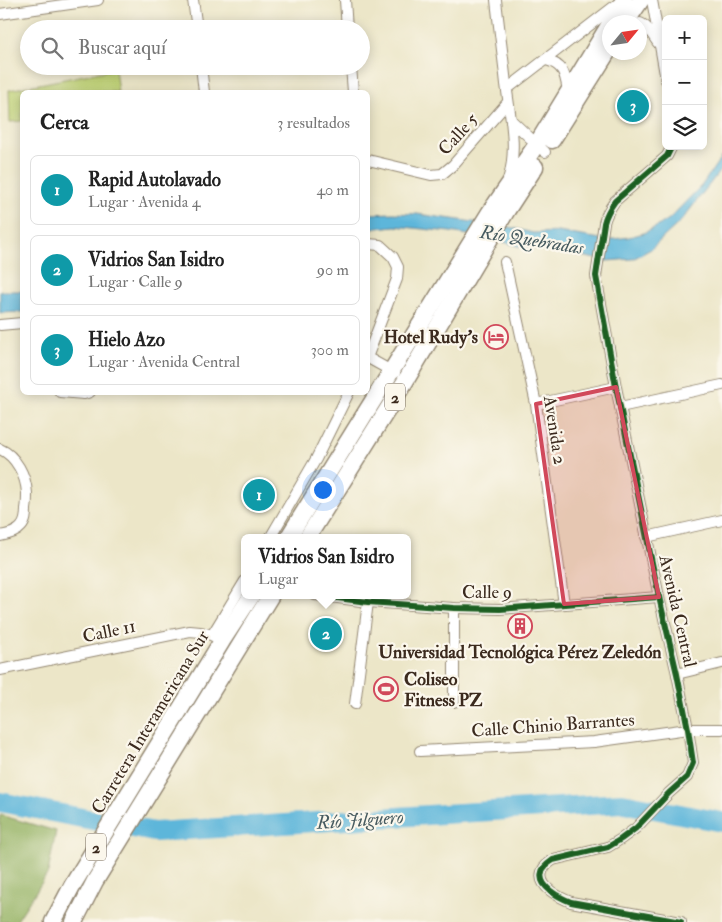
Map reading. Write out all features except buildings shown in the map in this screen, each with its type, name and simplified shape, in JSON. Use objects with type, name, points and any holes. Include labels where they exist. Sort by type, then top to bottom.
[{"type":"highway","name":"2","points":[[615,15],[623,0]]},
{"type":"highway","points":[[631,15],[641,0]]},
{"type":"highway","name":"2","points":[[541,148],[568,91],[602,36]]},
{"type":"highway","name":"2","points":[[291,534],[480,255],[505,203],[602,60]]},
{"type":"highway","name":"2","points":[[309,534],[490,212],[505,203]]},
{"type":"highway","name":"Carretera Interamericana Sur","points":[[53,922],[72,886],[120,809],[217,638],[249,599]]},
{"type":"highway","name":"Carretera Interamericana Sur","points":[[74,922],[95,881],[269,599]]},
{"type":"highway","points":[[217,638],[236,652]]},
{"type":"street","points":[[0,14],[98,0]]},
{"type":"street","points":[[193,0],[196,20]]},
{"type":"street","points":[[345,0],[347,20]]},
{"type":"street","points":[[496,0],[511,120],[513,155],[505,203]]},
{"type":"street","points":[[507,89],[623,0]]},
{"type":"street","points":[[652,0],[663,60]]},
{"type":"street","points":[[647,28],[660,45]]},
{"type":"street","points":[[546,60],[555,62],[562,68],[566,76],[568,91]]},
{"type":"street","points":[[202,75],[204,90]]},
{"type":"street","points":[[352,75],[353,90]]},
{"type":"street","name":"Calle 5","points":[[370,160],[430,175],[442,174],[453,165],[508,102]]},
{"type":"street","points":[[511,120],[541,148]]},
{"type":"street","name":"Avenida Central","points":[[670,150],[666,156],[615,201],[606,214],[596,276],[658,598],[677,674],[693,763],[687,776],[636,828],[608,847],[553,860],[546,865],[542,872],[542,879],[547,888],[557,896],[571,902],[681,922]]},
{"type":"street","points":[[370,244],[380,245],[393,257],[398,267],[397,279],[370,352]]},
{"type":"street","name":"Avenida 2","points":[[505,262],[536,404],[564,604]]},
{"type":"street","points":[[0,325],[20,323]]},
{"type":"street","points":[[370,358],[399,376]]},
{"type":"street","points":[[620,407],[722,384]]},
{"type":"street","points":[[536,404],[616,387]]},
{"type":"street","points":[[272,534],[316,459],[348,395]]},
{"type":"street","points":[[0,449],[6,451],[16,461],[25,480],[27,493],[26,519],[20,528],[0,536]]},
{"type":"street","points":[[646,537],[722,520]]},
{"type":"street","points":[[217,638],[241,588]]},
{"type":"street","name":"Calle 9","points":[[345,599],[454,608],[500,609],[658,598]]},
{"type":"street","points":[[355,704],[368,602]]},
{"type":"street","points":[[454,608],[454,702]]},
{"type":"street","name":"Calle 11","points":[[0,670],[190,631],[203,632],[217,638]]},
{"type":"street","points":[[677,674],[722,663]]},
{"type":"street","name":"Calle Chinio Barrantes","points":[[420,751],[594,742],[688,728],[722,729]]},
{"type":"highlighted area","points":[[616,387],[659,597],[564,604],[536,404]]},
{"type":"green space","points":[[85,75],[116,75],[118,90],[20,90],[20,121],[10,122],[9,90]]},
{"type":"green space","points":[[0,815],[56,831],[48,873],[16,922],[0,922]]},
{"type":"water","name":"Río Quebradas","points":[[722,156],[722,168],[682,220],[651,249],[633,259],[606,261],[521,247],[493,239],[450,232],[395,226],[370,229],[370,214],[417,214],[509,227],[533,233],[558,232],[607,240],[644,233],[658,226],[669,219],[702,185]]},
{"type":"water","points":[[0,291],[20,291],[20,312],[0,313]]},
{"type":"waterway","name":"Río Jilguero","points":[[0,802],[154,832],[622,803],[722,822]]},
{"type":"cycle path","points":[[670,150],[667,156],[615,201],[610,209],[604,223],[596,276],[616,387],[659,597],[677,674],[693,763],[687,777],[636,828],[608,847],[553,860],[546,865],[541,877],[546,887],[571,902],[681,922]]},
{"type":"cycle path","points":[[345,599],[454,608],[500,609],[659,597]]},
{"type":"place","name":"Hielo Azo","points":[[633,106]]},
{"type":"place","name":"Hotel Rudy's","points":[[496,337]]},
{"type":"place","name":"Rapid Autolavado","points":[[259,495]]},
{"type":"place","name":"Universidad Tecnológica Pérez Zeledón","points":[[520,626]]},
{"type":"place","name":"Vidrios San Isidro","points":[[326,634]]},
{"type":"place","name":"Coliseo Fitness PZ","points":[[386,689]]}]
